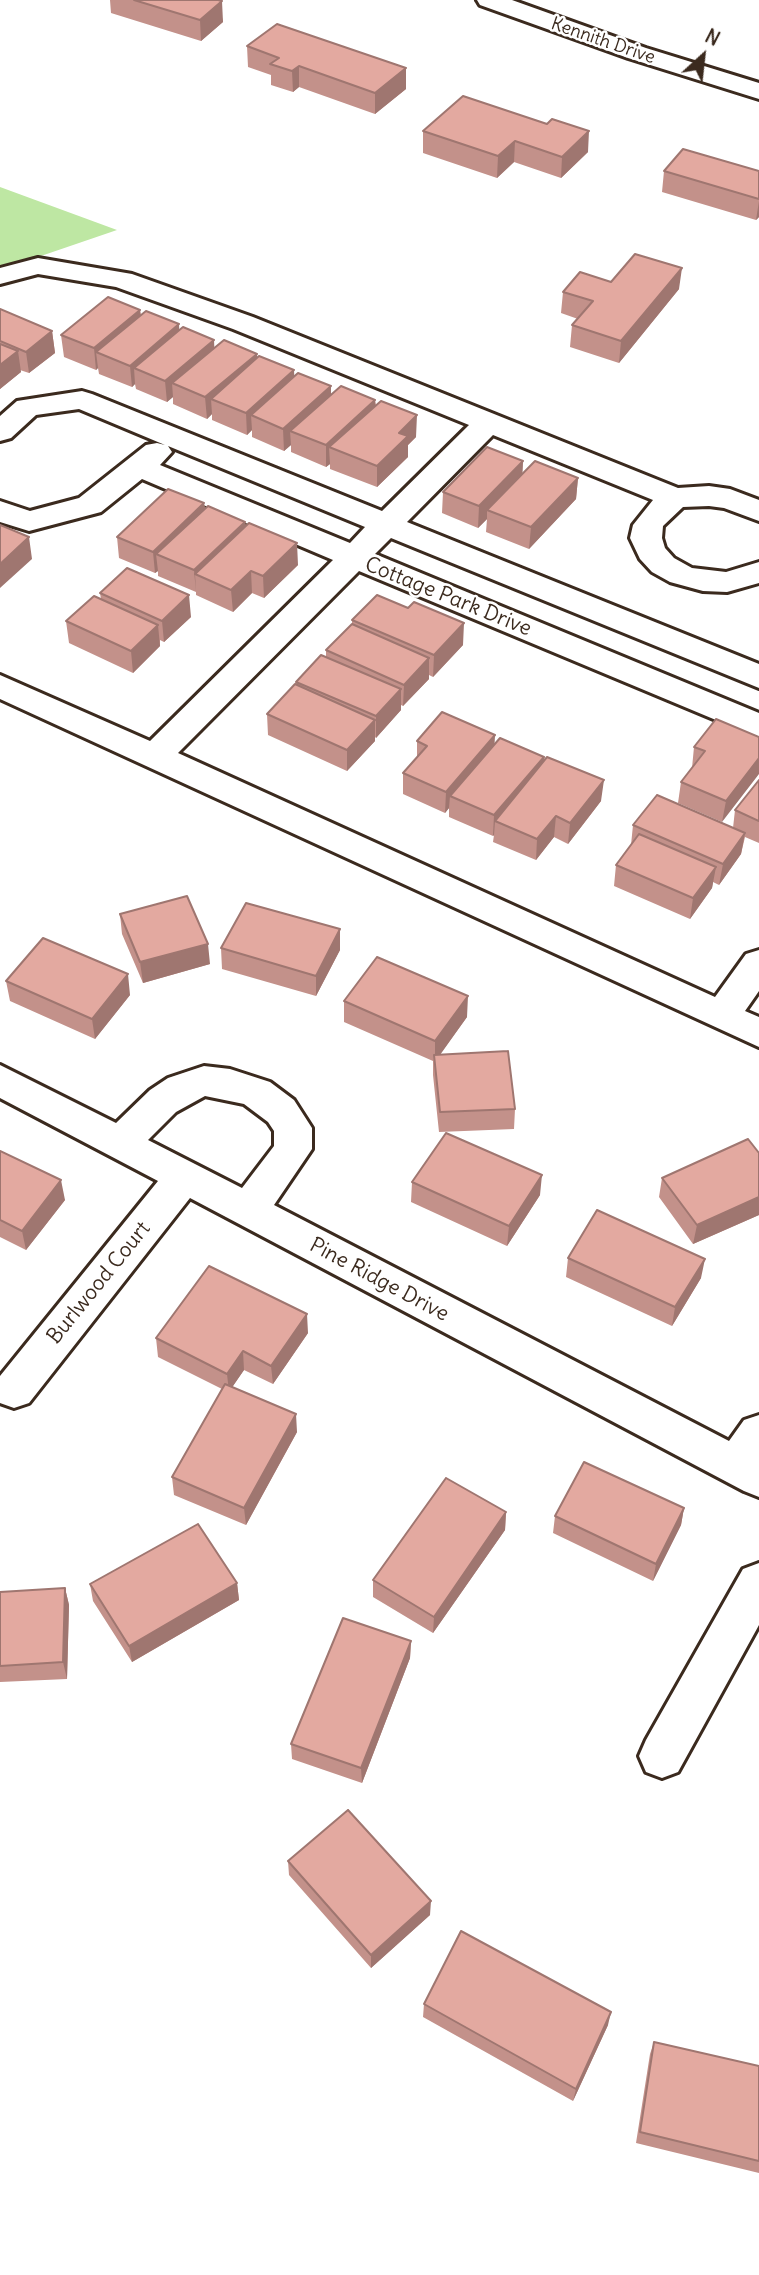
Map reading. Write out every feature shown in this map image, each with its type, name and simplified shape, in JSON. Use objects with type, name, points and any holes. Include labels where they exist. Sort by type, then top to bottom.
[{"type":"street","name":"Kennith Drive","points":[[489,0],[637,53],[759,91]]},
{"type":"street","points":[[0,276],[38,266],[122,279],[243,323],[675,498],[709,496],[730,499],[759,511]]},
{"type":"street","name":"Cottage Park Drive","points":[[0,432],[27,407],[82,400],[759,677]]},
{"type":"street","points":[[155,756],[351,557],[490,421]]},
{"type":"street","points":[[0,511],[29,521],[90,505],[176,438]]},
{"type":"street","name":"Cottage Park Drive","points":[[139,467],[759,726]]},
{"type":"street","points":[[675,498],[657,513],[649,525],[646,538],[651,552],[663,565],[681,575],[703,581],[727,582],[748,578],[759,572]]},
{"type":"street","points":[[0,686],[759,1033]]},
{"type":"street","points":[[721,1016],[759,964]]},
{"type":"street","name":"Pine Ridge Drive","points":[[0,1080],[248,1211],[751,1459]]},
{"type":"street","points":[[120,1143],[163,1101],[181,1088],[204,1081],[230,1084],[257,1093],[281,1111],[293,1128],[293,1149],[248,1211]]},
{"type":"street","name":"Burlwood Court","points":[[14,1390],[184,1177]]},
{"type":"street","points":[[662,1756],[759,1583]]},
{"type":"green space","points":[[0,187],[117,230],[0,270]]},
{"type":"building","points":[[134,0],[218,0],[222,1],[200,20]]},
{"type":"building","points":[[277,24],[406,68],[375,93],[299,66],[292,71],[270,64],[279,58],[247,46]]},
{"type":"building","points":[[463,96],[547,124],[552,119],[589,131],[562,157],[515,141],[498,156],[423,131]]},
{"type":"building","points":[[683,149],[759,171],[759,199],[664,171]]},
{"type":"building","points":[[635,254],[682,268],[621,341],[572,325],[593,301],[563,292],[580,272],[611,282]]},
{"type":"building","points":[[108,297],[140,310],[94,348],[61,335]]},
{"type":"building","points":[[0,309],[52,331],[26,352],[0,341]]},
{"type":"building","points":[[146,311],[179,324],[130,366],[96,352]]},
{"type":"building","points":[[183,327],[214,340],[165,381],[134,368]]},
{"type":"building","points":[[224,340],[257,354],[205,397],[172,383]]},
{"type":"building","points":[[0,344],[18,351],[0,365]]},
{"type":"building","points":[[259,356],[294,370],[246,413],[211,399]]},
{"type":"building","points":[[298,373],[331,386],[283,429],[251,415]]},
{"type":"building","points":[[341,386],[375,400],[326,445],[290,431]]},
{"type":"building","points":[[381,401],[417,415],[399,433],[408,436],[377,466],[329,447]]},
{"type":"building","points":[[487,447],[523,461],[479,506],[443,492]]},
{"type":"building","points":[[535,461],[578,478],[531,527],[487,510]]},
{"type":"building","points":[[168,489],[204,503],[153,552],[117,537]]},
{"type":"building","points":[[208,506],[245,522],[194,570],[156,554]]},
{"type":"building","points":[[249,523],[297,543],[263,576],[251,571],[231,590],[195,574]]},
{"type":"building","points":[[0,525],[29,537],[0,564]]},
{"type":"building","points":[[127,568],[189,595],[162,621],[100,593]]},
{"type":"building","points":[[377,595],[408,608],[414,602],[464,623],[434,655],[352,620]]},
{"type":"building","points":[[94,596],[158,625],[131,651],[66,621]]},
{"type":"building","points":[[352,624],[429,658],[404,685],[326,650]]},
{"type":"building","points":[[321,655],[401,689],[376,716],[296,682]]},
{"type":"building","points":[[295,684],[375,720],[347,750],[267,714]]},
{"type":"building","points":[[442,712],[495,735],[446,792],[403,773],[427,746],[417,741]]},
{"type":"building","points":[[716,719],[759,737],[759,758],[726,801],[681,782],[705,751],[694,747]]},
{"type":"building","points":[[500,738],[544,757],[494,815],[450,796]]},
{"type":"building","points":[[547,757],[604,780],[570,823],[556,816],[537,839],[495,821]]},
{"type":"building","points":[[759,780],[759,821],[735,810]]},
{"type":"building","points":[[657,795],[745,833],[723,864],[633,825]]},
{"type":"building","points":[[639,834],[716,867],[693,898],[616,865]]},
{"type":"building","points":[[187,896],[208,944],[140,962],[120,914]]},
{"type":"building","points":[[246,903],[340,929],[316,976],[221,948]]},
{"type":"building","points":[[43,938],[128,974],[92,1019],[6,981]]},
{"type":"building","points":[[377,957],[468,996],[435,1041],[344,1001]]},
{"type":"building","points":[[508,1051],[515,1109],[440,1112],[434,1055]]},
{"type":"building","points":[[446,1133],[542,1175],[509,1226],[412,1182]]},
{"type":"building","points":[[748,1139],[759,1153],[759,1197],[697,1225],[662,1178]]},
{"type":"building","points":[[0,1151],[61,1180],[22,1231],[0,1220]]},
{"type":"building","points":[[597,1210],[705,1259],[675,1307],[568,1258]]},
{"type":"building","points":[[209,1266],[307,1314],[271,1366],[243,1351],[227,1374],[156,1338]]},
{"type":"building","points":[[225,1384],[296,1414],[244,1508],[172,1477]]},
{"type":"building","points":[[584,1462],[684,1508],[656,1564],[555,1516]]},
{"type":"building","points":[[446,1478],[506,1512],[434,1617],[373,1580]]},
{"type":"building","points":[[198,1524],[237,1583],[129,1646],[90,1584]]},
{"type":"building","points":[[65,1588],[63,1662],[0,1666],[0,1592]]},
{"type":"building","points":[[343,1618],[411,1641],[361,1768],[291,1744]]},
{"type":"building","points":[[348,1810],[431,1901],[371,1955],[288,1861]]},
{"type":"building","points":[[461,1931],[611,2012],[576,2089],[424,2004]]},
{"type":"building","points":[[654,2042],[759,2066],[759,2161],[640,2132]]}]
